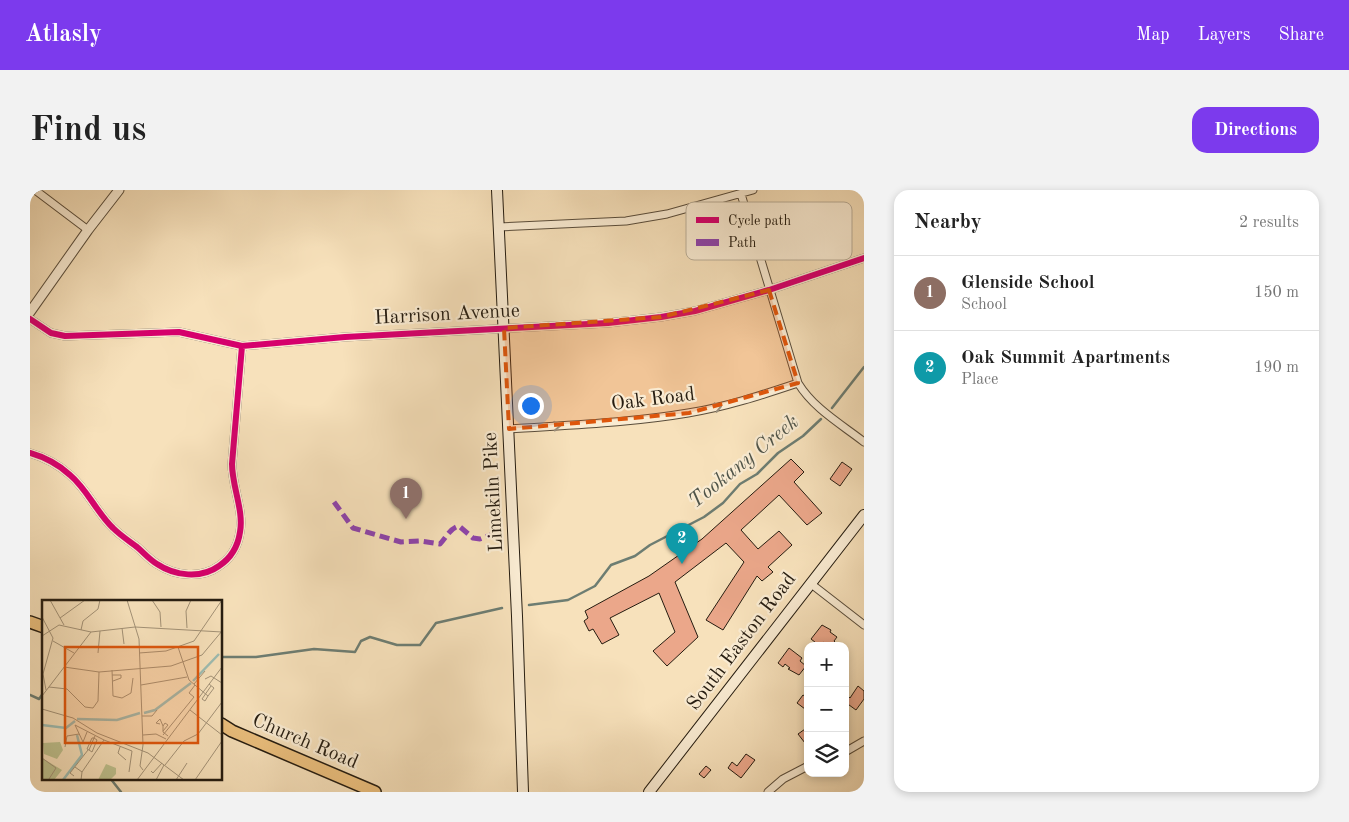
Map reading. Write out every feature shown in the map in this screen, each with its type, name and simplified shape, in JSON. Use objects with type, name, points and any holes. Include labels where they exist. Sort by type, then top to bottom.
[{"type":"main road","name":"Limekiln Pike","points":[[497,190],[509,429],[523,792]]},
{"type":"main road","name":"South Easton Road","points":[[649,792],[864,515]]},
{"type":"main road","points":[[30,622],[42,626]]},
{"type":"main road","name":"Church Road","points":[[222,725],[248,738],[376,792]]},
{"type":"street","points":[[35,190],[88,230]]},
{"type":"street","points":[[30,312],[119,190]]},
{"type":"street","points":[[711,202],[753,190]]},
{"type":"street","points":[[741,194],[743,202]]},
{"type":"street","points":[[499,227],[626,221],[686,209]]},
{"type":"street","name":"Harrison Avenue","points":[[30,319],[51,333],[65,336],[179,332],[242,346],[345,337],[608,323],[694,311],[770,290],[864,258]]},
{"type":"street","points":[[761,260],[798,383],[820,409],[864,442]]},
{"type":"street","points":[[30,453],[52,463],[71,476],[113,528],[160,566],[178,573],[193,575],[202,574],[216,568],[232,555],[239,540],[241,525],[232,464],[242,346]]},
{"type":"street","name":"Oak Road","points":[[509,429],[632,421],[688,413],[752,398],[798,383]]},
{"type":"street","points":[[810,583],[864,625]]},
{"type":"street","points":[[849,750],[864,741]]},
{"type":"street","points":[[768,792],[783,779],[804,768]]},
{"type":"highlighted area","points":[[769,290],[798,383],[689,413],[509,429],[504,328],[661,317]]},
{"type":"building","points":[[791,459],[804,472],[794,482],[822,513],[807,525],[779,495],[741,530],[758,549],[779,531],[792,545],[768,567],[773,572],[762,581],[757,576],[723,630],[706,620],[744,562],[726,543],[675,582],[698,637],[667,666],[653,651],[675,632],[659,593],[610,618],[619,635],[602,644],[593,629],[589,631],[584,621],[588,618],[585,611],[649,576],[702,539]]},
{"type":"building","points":[[842,462],[852,469],[840,486],[830,479]]},
{"type":"building","points":[[822,625],[831,630],[830,632],[837,637],[835,642],[815,642],[811,639]]},
{"type":"building","points":[[789,648],[802,658],[800,661],[804,664],[804,669],[799,675],[788,669],[790,668],[785,664],[783,667],[778,663]]},
{"type":"building","points":[[858,686],[864,691],[864,699],[856,710],[849,705],[850,698]]},
{"type":"building","points":[[803,695],[804,696],[804,708],[797,703]]},
{"type":"building","points":[[804,730],[804,742],[798,734]]},
{"type":"building","points":[[746,754],[755,760],[741,778],[728,768],[732,762],[737,766]]},
{"type":"building","points":[[706,766],[711,770],[704,778],[699,774]]},
{"type":"waterway","name":"Tookany Creek","points":[[832,408],[864,367]]},
{"type":"waterway","name":"Tookany Creek","points":[[529,605],[568,600],[595,586],[611,565],[635,556],[650,545],[704,517],[723,503],[740,484],[757,474],[778,453],[803,436],[821,419]]},
{"type":"waterway","name":"Tookany Creek","points":[[222,657],[256,657],[314,649],[355,652],[361,641],[370,637],[397,645],[420,645],[436,623],[502,608]]},
{"type":"waterway","name":"Tookany Creek","points":[[30,695],[39,699],[42,695]]},
{"type":"waterway","points":[[112,780],[121,792]]},
{"type":"marked path","points":[[334,502],[353,528],[401,542],[421,541],[440,544],[451,531],[459,526],[473,538],[480,539],[501,531]]},
{"type":"cycle path","points":[[30,319],[51,333],[65,336],[179,332],[242,346],[345,337],[608,323],[695,311],[769,290],[864,258]]},
{"type":"cycle path","points":[[30,453],[51,462],[70,475],[82,487],[113,528],[154,562],[164,568],[180,573],[196,574],[212,570],[223,563],[236,547],[240,532],[241,524],[232,464],[242,346]]},
{"type":"place","name":"Glenside School","points":[[406,519]]},
{"type":"place","name":"Oak Summit Apartments","points":[[682,564]]}]
